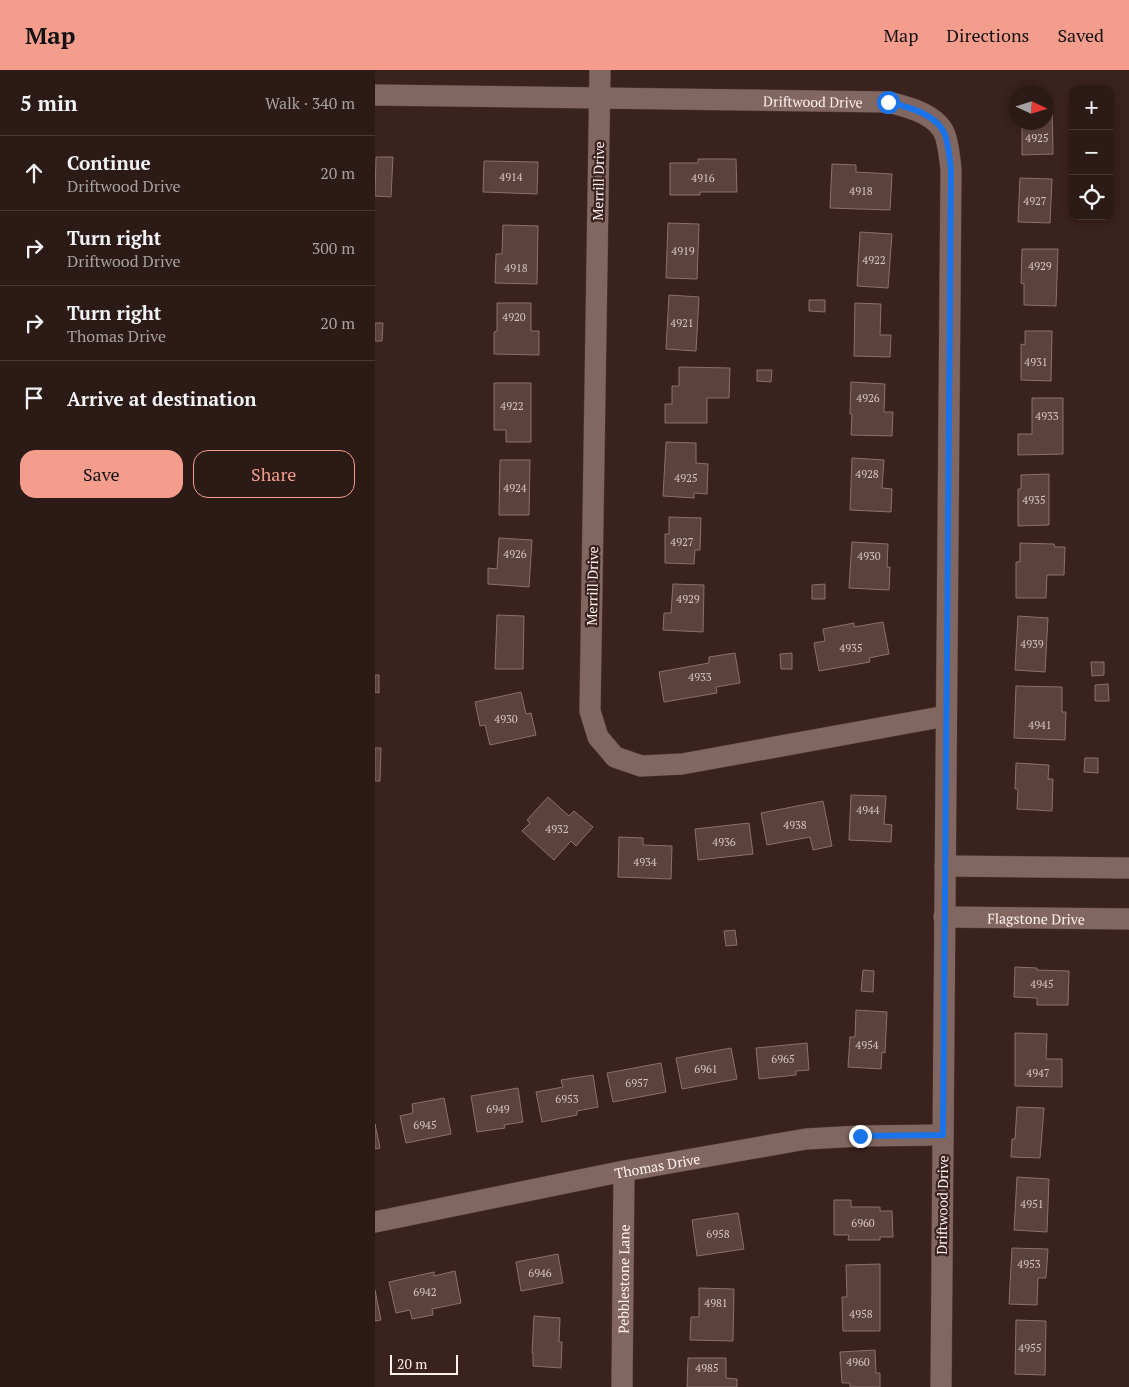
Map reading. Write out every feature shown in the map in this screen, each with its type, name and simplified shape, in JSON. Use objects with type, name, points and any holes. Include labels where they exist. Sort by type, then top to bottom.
[{"type":"street","name":"Merrill Drive","points":[[599,70],[590,711],[598,737],[615,756],[641,766],[682,764],[946,716]]},
{"type":"street","name":"Driftwood Drive","points":[[375,96],[888,102],[912,107],[939,124],[946,137],[951,170],[941,1387]]},
{"type":"street","points":[[945,866],[1129,868]]},
{"type":"street","name":"Flagstone Drive","points":[[944,917],[1129,919]]},
{"type":"street","name":"Thomas Drive","points":[[375,1222],[624,1171],[806,1139],[943,1135]]},
{"type":"street","name":"Pebblestone Lane","points":[[622,1387],[624,1171]]},
{"type":"building","points":[[1022,130],[1053,130],[1053,154],[1022,155]]},
{"type":"building","points":[[376,157],[393,157],[391,197],[375,196]]},
{"type":"building","points":[[698,159],[736,159],[737,192],[700,192],[700,195],[670,195],[670,163],[698,163]]},
{"type":"building","points":[[484,161],[538,162],[537,194],[483,192]]},
{"type":"building","points":[[832,164],[856,165],[856,172],[892,174],[890,210],[830,208]]},
{"type":"building","points":[[1020,178],[1052,179],[1050,223],[1018,222]]},
{"type":"building","points":[[668,223],[699,224],[697,279],[666,278]]},
{"type":"building","points":[[503,225],[538,226],[537,284],[495,283],[496,254],[502,254]]},
{"type":"building","points":[[860,232],[892,234],[888,288],[857,286]]},
{"type":"building","points":[[1022,249],[1058,249],[1056,306],[1024,305],[1024,284],[1021,283]]},
{"type":"building","points":[[669,295],[699,297],[696,351],[666,349]]},
{"type":"building","points":[[809,300],[825,300],[825,312],[809,311]]},
{"type":"building","points":[[497,303],[531,303],[531,331],[539,331],[539,355],[494,354],[494,332],[497,331]]},
{"type":"building","points":[[855,303],[881,304],[880,335],[891,335],[890,357],[854,356]]},
{"type":"building","points":[[375,323],[383,323],[382,341],[375,341]]},
{"type":"building","points":[[1025,331],[1052,331],[1051,381],[1021,380],[1021,344],[1025,345]]},
{"type":"building","points":[[679,367],[730,368],[729,398],[707,398],[707,423],[665,423],[665,404],[672,404],[672,386],[679,386]]},
{"type":"building","points":[[757,370],[772,370],[771,382],[757,381]]},
{"type":"building","points":[[851,382],[885,384],[884,412],[893,412],[892,436],[851,435]]},
{"type":"building","points":[[494,383],[531,383],[531,442],[506,442],[506,430],[494,430]]},
{"type":"building","points":[[1032,398],[1063,398],[1063,454],[1018,455],[1018,434],[1032,434]]},
{"type":"building","points":[[666,442],[696,443],[696,463],[708,464],[707,494],[694,493],[694,498],[663,496]]},
{"type":"building","points":[[852,458],[884,460],[882,488],[892,489],[891,512],[850,510]]},
{"type":"building","points":[[500,460],[530,460],[529,515],[499,515]]},
{"type":"building","points":[[1049,474],[1049,525],[1018,526],[1018,489],[1021,489],[1021,475]]},
{"type":"building","points":[[669,517],[701,518],[700,550],[695,550],[694,564],[665,563],[665,534],[669,534]]},
{"type":"building","points":[[499,538],[532,540],[529,587],[488,584],[488,568],[497,569]]},
{"type":"building","points":[[852,542],[888,544],[889,590],[849,588]]},
{"type":"building","points":[[1020,543],[1054,544],[1055,547],[1065,547],[1064,575],[1047,575],[1046,598],[1016,598],[1016,562],[1020,562]]},
{"type":"building","points":[[673,584],[704,585],[703,632],[663,630],[664,613],[671,613]]},
{"type":"building","points":[[825,584],[825,599],[812,599],[812,585]]},
{"type":"building","points":[[497,615],[524,616],[523,669],[495,669]]},
{"type":"building","points":[[1018,616],[1048,618],[1045,672],[1015,670]]},
{"type":"building","points":[[883,622],[889,654],[869,658],[870,662],[819,671],[814,643],[825,641],[823,629],[854,623],[854,627]]},
{"type":"building","points":[[735,653],[740,683],[716,687],[717,693],[664,702],[659,672],[709,663],[709,657]]},
{"type":"building","points":[[792,653],[792,669],[781,669],[780,654]]},
{"type":"building","points":[[1091,662],[1104,662],[1104,675],[1092,676]]},
{"type":"building","points":[[375,675],[379,675],[379,693],[375,692]]},
{"type":"building","points":[[1108,684],[1109,701],[1095,701],[1095,685]]},
{"type":"building","points":[[1016,686],[1062,687],[1062,712],[1066,712],[1065,740],[1014,738]]},
{"type":"building","points":[[521,692],[526,714],[531,713],[536,735],[490,745],[485,725],[480,726],[475,702]]},
{"type":"building","points":[[375,748],[381,748],[380,781],[375,781]]},
{"type":"building","points":[[1085,758],[1098,758],[1098,773],[1084,772]]},
{"type":"building","points":[[1016,763],[1049,765],[1048,779],[1053,779],[1052,811],[1017,809],[1018,789],[1015,789]]},
{"type":"building","points":[[851,795],[886,796],[884,824],[892,825],[891,842],[849,840]]},
{"type":"building","points":[[548,797],[569,816],[574,811],[593,827],[576,846],[571,841],[554,860],[522,831],[530,823],[527,820]]},
{"type":"building","points":[[823,801],[832,846],[813,850],[810,837],[767,845],[761,813]]},
{"type":"building","points":[[749,823],[753,854],[698,860],[695,829]]},
{"type":"building","points":[[619,837],[643,838],[643,845],[672,846],[671,879],[618,877]]},
{"type":"building","points":[[735,930],[737,945],[726,946],[724,931]]},
{"type":"building","points":[[1015,967],[1069,971],[1068,1005],[1037,1005],[1037,998],[1014,997]]},
{"type":"building","points":[[863,970],[874,971],[873,992],[861,991]]},
{"type":"building","points":[[856,1010],[887,1012],[885,1053],[882,1052],[881,1069],[848,1067],[850,1037],[855,1037]]},
{"type":"building","points":[[1015,1033],[1047,1034],[1046,1059],[1062,1059],[1062,1087],[1015,1086]]},
{"type":"building","points":[[807,1043],[809,1070],[796,1071],[796,1075],[759,1079],[756,1048]]},
{"type":"building","points":[[731,1048],[737,1079],[682,1089],[676,1058]]},
{"type":"building","points":[[661,1063],[666,1092],[613,1102],[607,1073]]},
{"type":"building","points":[[593,1075],[598,1107],[577,1111],[577,1115],[542,1122],[536,1092],[563,1087],[561,1080]]},
{"type":"building","points":[[518,1088],[523,1122],[504,1125],[505,1128],[477,1132],[471,1096]]},
{"type":"building","points":[[444,1098],[451,1134],[406,1143],[400,1116],[413,1113],[412,1104]]},
{"type":"building","points":[[1017,1107],[1044,1108],[1040,1158],[1011,1157],[1012,1139],[1015,1139]]},
{"type":"building","points":[[375,1124],[380,1148],[375,1149]]},
{"type":"building","points":[[1017,1177],[1049,1179],[1047,1232],[1014,1230]]},
{"type":"building","points":[[834,1200],[851,1200],[851,1207],[880,1207],[880,1211],[892,1211],[893,1237],[880,1237],[880,1240],[848,1240],[849,1235],[834,1235]]},
{"type":"building","points":[[738,1213],[744,1249],[697,1256],[692,1220]]},
{"type":"building","points":[[1012,1248],[1048,1249],[1046,1278],[1038,1278],[1037,1305],[1009,1304]]},
{"type":"building","points":[[558,1254],[563,1283],[521,1291],[516,1262]]},
{"type":"building","points":[[880,1264],[880,1331],[843,1331],[842,1297],[847,1297],[846,1265]]},
{"type":"building","points":[[455,1271],[461,1303],[432,1309],[433,1315],[412,1319],[410,1310],[396,1313],[389,1282],[434,1272],[434,1276]]},
{"type":"building","points":[[699,1288],[734,1289],[733,1341],[690,1340],[691,1317],[699,1317]]},
{"type":"building","points":[[375,1290],[381,1320],[375,1321]]},
{"type":"building","points":[[534,1316],[560,1318],[559,1342],[562,1342],[561,1368],[533,1366]]},
{"type":"building","points":[[1016,1320],[1046,1321],[1045,1375],[1015,1374]]},
{"type":"building","points":[[875,1350],[876,1373],[880,1373],[880,1387],[850,1387],[850,1383],[842,1383],[840,1352]]},
{"type":"building","points":[[688,1358],[726,1358],[726,1378],[737,1379],[737,1387],[687,1387]]},
{"type":"route","points":[[860,1136],[943,1135],[951,170],[946,137],[939,124],[912,107],[888,102]]}]
